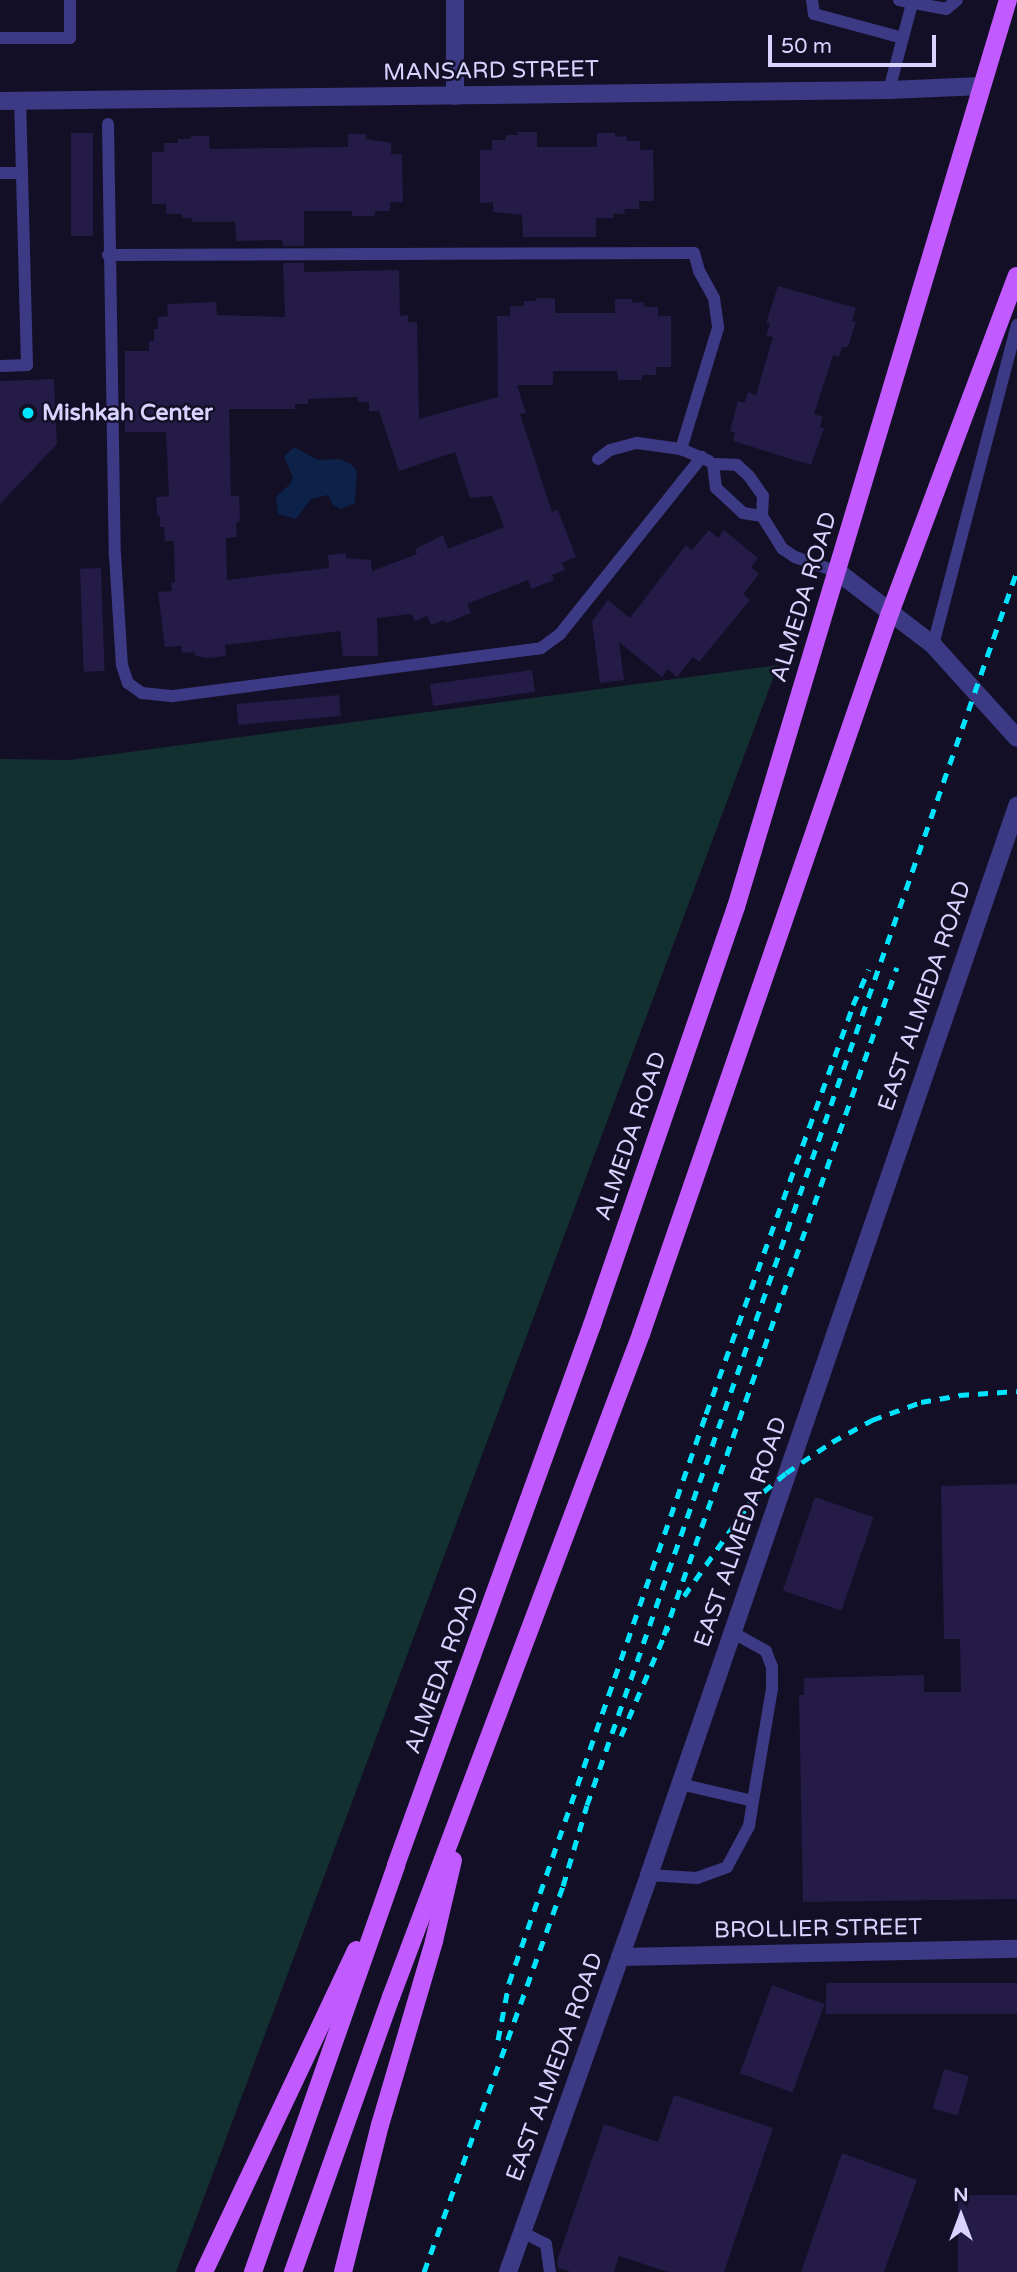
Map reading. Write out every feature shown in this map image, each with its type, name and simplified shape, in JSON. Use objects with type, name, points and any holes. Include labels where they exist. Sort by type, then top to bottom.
[{"type":"main road","name":"ALMEDA ROAD","points":[[253,2272],[396,1865],[592,1325],[732,920],[1008,0]]},
{"type":"main road","points":[[293,2272],[386,2009],[641,1334],[890,613],[1017,276]]},
{"type":"main road","points":[[343,2272],[384,2109],[434,1941],[468,1794]]},
{"type":"main road","points":[[204,2272],[396,1865]]},
{"type":"street","points":[[455,96],[456,0]]},
{"type":"street","name":"MANSARD STREET","points":[[0,102],[889,90],[982,86]]},
{"type":"street","points":[[838,572],[933,645],[1017,738]]},
{"type":"street","name":"EAST ALMEDA ROAD","points":[[508,2272],[1012,833],[1017,806]]},
{"type":"street","name":"BROLLIER STREET","points":[[620,1957],[1017,1950]]},
{"type":"lane","points":[[0,38],[70,38],[69,0]]},
{"type":"lane","points":[[812,0],[814,14],[903,38]]},
{"type":"lane","points":[[889,90],[903,38],[908,1],[946,9],[957,0]]},
{"type":"lane","points":[[0,366],[27,365],[20,101]]},
{"type":"lane","points":[[108,124],[108,255],[115,555],[122,665],[128,682],[142,693],[173,696],[541,648],[561,634],[708,461]]},
{"type":"lane","points":[[0,173],[22,173]]},
{"type":"lane","points":[[108,255],[694,253],[699,271],[714,298],[718,328],[681,449]]},
{"type":"lane","points":[[933,645],[1017,325]]},
{"type":"lane","points":[[598,459],[610,450],[636,443],[681,449],[708,461],[737,465],[749,476],[763,496],[762,516],[778,544],[788,553],[838,572]]},
{"type":"lane","points":[[708,461],[716,488],[743,513],[762,516]]},
{"type":"lane","points":[[649,1875],[697,1878],[727,1867],[748,1826],[772,1689],[772,1667],[765,1651],[733,1633]]},
{"type":"lane","points":[[680,1784],[753,1801]]},
{"type":"lane","points":[[522,2232],[546,2244],[550,2272]]},
{"type":"green space","points":[[778,665],[176,2272],[0,2272],[0,759],[70,760]]},
{"type":"water","points":[[294,447],[318,460],[340,459],[352,465],[357,471],[355,503],[341,509],[333,505],[328,495],[311,499],[296,519],[278,514],[276,497],[290,484],[293,477],[284,457]]},
{"type":"building","points":[[518,132],[537,132],[537,147],[597,147],[597,133],[615,133],[615,137],[626,136],[627,141],[640,141],[640,150],[653,150],[654,201],[639,201],[639,209],[624,209],[625,214],[613,214],[613,218],[596,218],[596,237],[523,237],[522,215],[493,212],[493,202],[480,203],[480,150],[492,150],[492,140],[506,140],[506,135],[518,135]]},
{"type":"building","points":[[71,133],[93,133],[93,236],[71,236]]},
{"type":"building","points":[[348,134],[366,134],[366,139],[391,143],[391,154],[402,154],[403,202],[390,202],[390,211],[375,211],[375,216],[352,216],[352,211],[304,211],[304,246],[283,246],[282,240],[236,241],[235,222],[192,222],[192,218],[182,218],[181,214],[166,214],[166,204],[152,204],[152,152],[164,152],[164,143],[178,143],[178,139],[190,139],[191,136],[209,136],[210,149],[348,147]]},
{"type":"building","points":[[283,263],[304,263],[304,272],[399,270],[400,316],[408,315],[408,322],[417,322],[419,419],[498,397],[497,316],[510,316],[510,306],[524,306],[524,301],[536,301],[536,298],[555,298],[555,313],[615,313],[615,299],[632,299],[632,303],[643,302],[645,307],[658,307],[658,316],[671,316],[671,367],[656,367],[656,375],[642,375],[642,380],[618,380],[617,371],[553,371],[553,385],[517,385],[526,413],[520,414],[552,512],[558,510],[576,557],[562,563],[565,570],[552,575],[554,580],[531,589],[528,580],[467,604],[471,613],[446,623],[444,620],[431,625],[427,616],[415,621],[412,614],[377,618],[378,656],[343,656],[340,631],[225,645],[226,656],[209,658],[196,656],[194,652],[182,653],[181,646],[165,647],[158,592],[172,591],[171,583],[175,582],[174,541],[165,541],[164,527],[160,527],[160,516],[157,515],[156,497],[169,496],[166,432],[125,432],[125,351],[149,351],[149,341],[154,341],[154,329],[158,329],[158,317],[168,316],[167,304],[216,302],[217,315],[285,317]],"holes":[[[358,397],[358,402],[369,402],[369,411],[379,411],[399,471],[455,452],[470,498],[492,496],[504,527],[448,549],[443,535],[415,549],[417,554],[372,571],[371,560],[346,558],[346,553],[328,555],[329,568],[227,580],[226,538],[237,537],[236,523],[240,521],[239,496],[231,496],[229,409],[295,409],[295,404],[308,404],[308,399]]]},
{"type":"building","points":[[778,286],[856,308],[852,321],[856,322],[848,347],[842,347],[839,357],[833,355],[814,414],[823,417],[820,427],[824,428],[811,465],[733,441],[735,433],[730,431],[738,401],[745,403],[748,392],[756,395],[773,337],[766,336],[770,324],[766,323]]},
{"type":"building","name":"Mishkah Center","points":[[54,379],[57,444],[0,504],[0,381]]},
{"type":"building","points":[[709,530],[718,538],[724,530],[758,558],[751,567],[759,574],[743,594],[750,600],[699,662],[693,657],[677,677],[668,669],[662,677],[619,642],[624,680],[600,683],[592,621],[608,600],[630,618],[686,545],[692,550]]},
{"type":"building","points":[[101,568],[105,671],[84,672],[80,569]]},
{"type":"building","points":[[532,670],[535,692],[433,706],[430,684]]},
{"type":"building","points":[[339,695],[341,716],[238,725],[236,704]]},
{"type":"building","points":[[1017,1484],[1017,1899],[803,1902],[799,1695],[804,1695],[804,1678],[924,1675],[924,1692],[961,1692],[960,1639],[944,1639],[941,1486]]},
{"type":"building","points":[[815,1497],[874,1517],[841,1611],[783,1591]]},
{"type":"building","points":[[826,1983],[1017,1983],[1017,2014],[826,2014]]},
{"type":"building","points":[[772,1985],[825,2004],[792,2092],[740,2073]]},
{"type":"building","points":[[944,2069],[969,2076],[958,2116],[933,2108]]},
{"type":"building","points":[[674,2095],[773,2128],[724,2272],[668,2272],[619,2256],[614,2272],[571,2272],[558,2268],[557,2261],[604,2124],[658,2142]]},
{"type":"building","points":[[842,2153],[917,2180],[884,2272],[801,2272]]},
{"type":"building","points":[[958,2195],[1017,2195],[1017,2272],[958,2272]]},
{"type":"railway","points":[[424,2272],[563,1886],[587,1805],[1017,571]]},
{"type":"railway","points":[[664,1635],[897,967]]},
{"type":"railway","points":[[498,2040],[509,1983],[706,1414],[853,1005],[869,969]]},
{"type":"railway","points":[[684,1596],[749,1504],[786,1473],[832,1442],[872,1420],[921,1402],[959,1395],[1017,1391]]},
{"type":"railway","points":[[621,1736],[668,1627]]},
{"type":"place","name":"Mishkah Center","points":[[28,413]]}]
